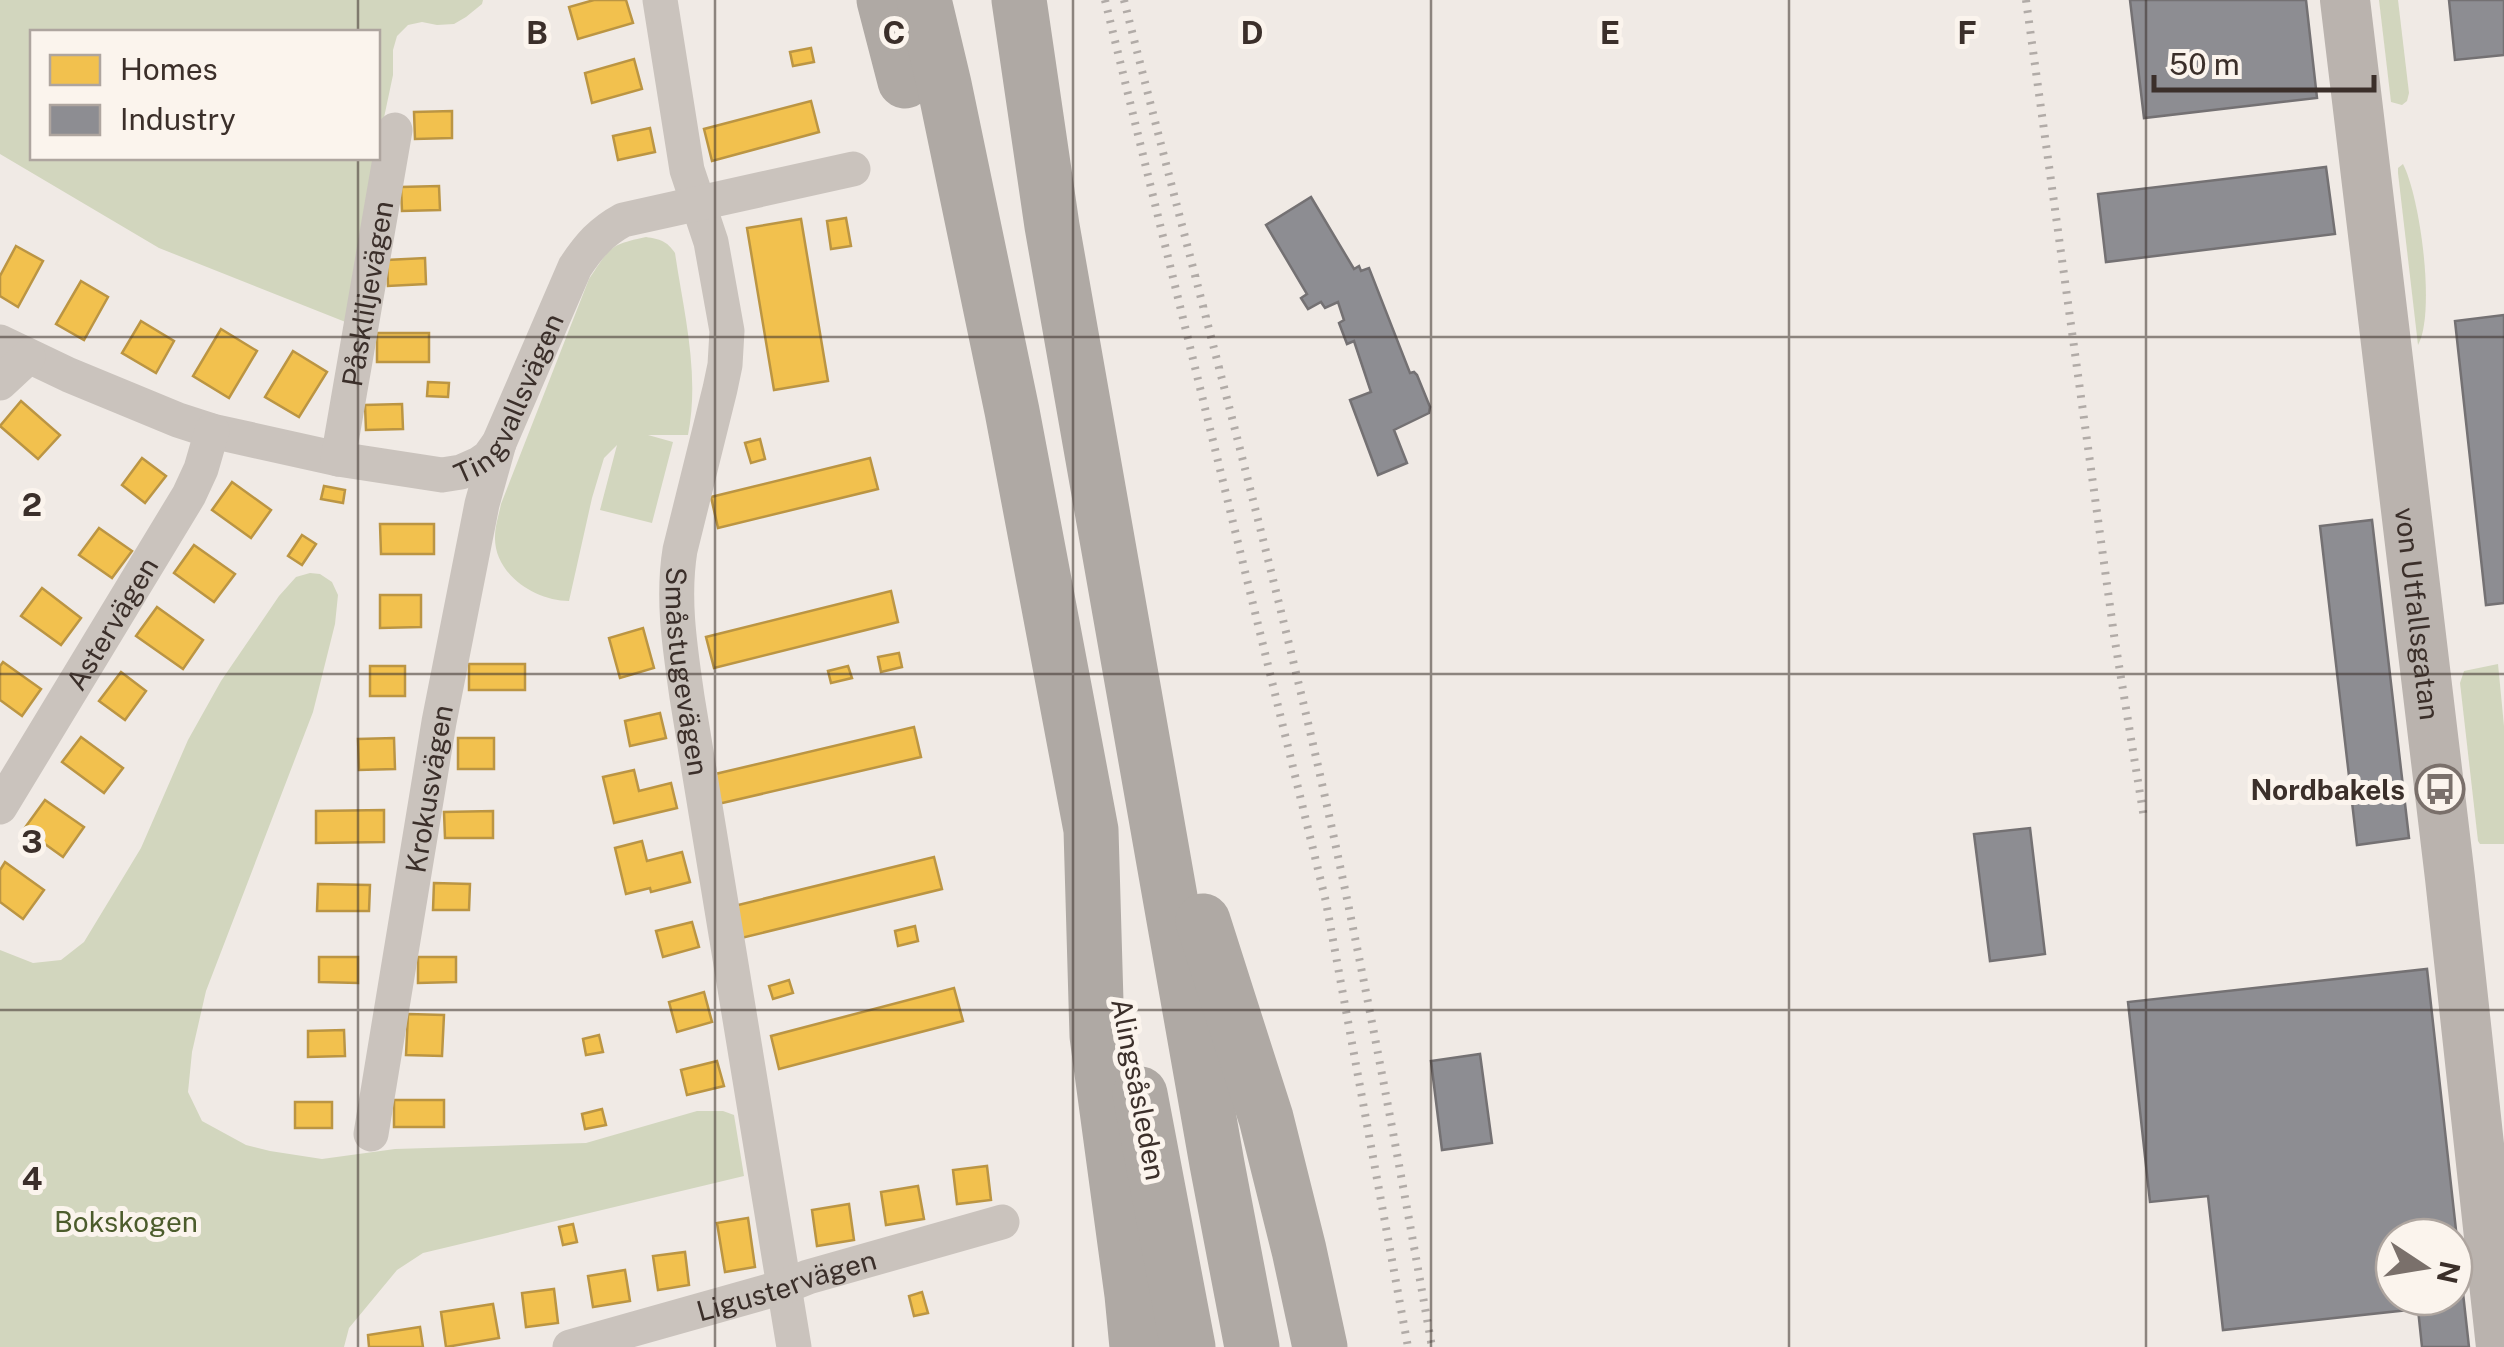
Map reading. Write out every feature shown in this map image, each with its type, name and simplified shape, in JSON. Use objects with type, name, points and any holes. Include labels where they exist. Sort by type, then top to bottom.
[{"type":"highway","points":[[884,0],[951,254],[1012,412]]},
{"type":"highway","points":[[924,0],[1012,412],[1090,830],[1097,1036],[1137,1347]]},
{"type":"highway","points":[[993,0],[1048,197]]},
{"type":"highway","points":[[1019,0],[1048,197],[1252,1347]]},
{"type":"highway","points":[[1141,727],[1266,1118],[1320,1347]]},
{"type":"highway","name":"Alingsåsleden","points":[[1090,830],[1188,1347]]},
{"type":"street","name":"Småstugevägen","points":[[660,0],[687,170],[711,242],[726,331],[720,389],[680,550],[676,609],[794,1347]]},
{"type":"street","name":"von Utfallsgatan","points":[[2345,0],[2448,860],[2501,1347]]},
{"type":"street","name":"Påskliljevägen","points":[[338,459],[396,130]]},
{"type":"street","name":"Tingvallsvägen","points":[[14,349],[212,431],[338,459],[442,475],[461,472],[489,457],[500,443],[575,267],[591,242],[623,220],[853,169]]},
{"type":"street","points":[[0,383],[14,349]]},
{"type":"street","name":"Astervägen","points":[[0,808],[189,495],[212,431]]},
{"type":"street","name":"Krokusvägen","points":[[370,1134],[446,683],[482,504],[500,443]]},
{"type":"street","name":"Ligustervägen","points":[[570,1347],[1002,1222]]},
{"type":"green space","points":[[0,0],[483,0],[454,24],[422,22],[408,25],[397,36],[380,137],[380,30],[30,30],[30,160],[375,160],[353,273],[348,323],[159,248],[0,154]]},
{"type":"green space","points":[[2379,0],[2398,0],[2409,93],[2402,105],[2391,102]]},
{"type":"green space","points":[[2403,164],[2415,202],[2424,254],[2426,307],[2418,345],[2398,173]]},
{"type":"green space","points":[[646,237],[663,241],[675,253],[692,367],[688,435],[648,435],[673,442],[652,523],[600,510],[617,445],[604,458],[569,601],[556,600],[530,591],[509,574],[496,550],[496,524],[589,279],[611,249]]},
{"type":"green space","name":"Bokskogen","points":[[310,573],[332,582],[338,595],[335,624],[313,712],[206,991],[192,1052],[188,1092],[202,1121],[246,1145],[322,1159],[395,1149],[586,1143],[697,1111],[723,1111],[734,1115],[744,1176],[423,1253],[397,1270],[349,1328],[344,1347],[0,1347],[0,950],[33,963],[61,960],[84,942],[141,848],[188,740],[221,681],[279,596],[296,577]]},
{"type":"green space","points":[[2498,664],[2504,726],[2504,844],[2480,844],[2460,683],[2464,671]]},
{"type":"building: Homes","points":[[594,0],[626,0],[633,23],[578,39],[569,7]]},
{"type":"building: Homes","points":[[811,48],[814,62],[793,66],[790,52]]},
{"type":"building: Homes","points":[[634,59],[642,89],[592,103],[585,73]]},
{"type":"building: Homes","points":[[811,101],[819,132],[712,161],[704,129]]},
{"type":"building: Homes","points":[[452,111],[452,138],[415,139],[414,112]]},
{"type":"building: Homes","points":[[650,128],[655,152],[618,160],[613,136]]},
{"type":"building: Homes","points":[[439,186],[440,210],[402,211],[401,187]]},
{"type":"building: Homes","points":[[846,218],[851,246],[831,249],[827,221]]},
{"type":"building: Homes","points":[[801,219],[828,381],[774,390],[747,228]]},
{"type":"building: Homes","points":[[16,246],[43,261],[18,307],[0,296],[0,276]]},
{"type":"building: Homes","points":[[425,258],[426,284],[388,286],[387,260]]},
{"type":"building: Homes","points":[[81,281],[108,297],[84,340],[56,324]]},
{"type":"building: Homes","points":[[141,321],[174,341],[156,373],[122,353]]},
{"type":"building: Homes","points":[[221,329],[257,351],[229,398],[193,376]]},
{"type":"building: Homes","points":[[377,333],[429,333],[429,362],[377,362]]},
{"type":"building: Homes","points":[[293,351],[327,372],[299,417],[265,397]]},
{"type":"building: Homes","points":[[428,382],[449,383],[448,397],[427,396]]},
{"type":"building: Homes","points":[[21,401],[60,435],[38,459],[0,426]]},
{"type":"building: Homes","points":[[402,404],[403,429],[366,430],[365,405]]},
{"type":"building: Homes","points":[[760,439],[765,459],[751,463],[745,443]]},
{"type":"building: Homes","points":[[142,458],[166,476],[145,503],[122,485]]},
{"type":"building: Homes","points":[[870,458],[878,489],[718,528],[711,497]]},
{"type":"building: Homes","points":[[232,482],[271,510],[251,538],[212,510]]},
{"type":"building: Homes","points":[[324,486],[345,490],[343,503],[321,499]]},
{"type":"building: Homes","points":[[380,524],[434,524],[434,554],[381,554]]},
{"type":"building: Homes","points":[[99,528],[132,551],[112,578],[79,555]]},
{"type":"building: Homes","points":[[302,535],[316,544],[302,565],[288,556]]},
{"type":"building: Homes","points":[[194,545],[235,574],[214,602],[174,573]]},
{"type":"building: Homes","points":[[42,588],[81,618],[61,645],[21,616]]},
{"type":"building: Homes","points":[[891,591],[898,622],[714,668],[706,637]]},
{"type":"building: Homes","points":[[380,595],[421,595],[421,627],[380,628]]},
{"type":"building: Homes","points":[[157,607],[203,640],[183,669],[136,636]]},
{"type":"building: Homes","points":[[643,628],[654,668],[620,678],[609,638]]},
{"type":"building: Homes","points":[[899,653],[902,667],[881,672],[878,657]]},
{"type":"building: Homes","points":[[3,662],[41,689],[22,716],[0,700]]},
{"type":"building: Homes","points":[[469,664],[525,664],[525,690],[469,690]]},
{"type":"building: Homes","points":[[370,666],[405,666],[405,696],[370,696]]},
{"type":"building: Homes","points":[[848,666],[852,678],[831,683],[828,671]]},
{"type":"building: Homes","points":[[121,672],[146,691],[125,720],[99,701]]},
{"type":"building: Homes","points":[[660,713],[666,738],[630,746],[625,721]]},
{"type":"building: Homes","points":[[914,727],[921,757],[718,804],[711,775]]},
{"type":"building: Homes","points":[[81,737],[123,768],[104,793],[62,762]]},
{"type":"building: Homes","points":[[394,738],[395,769],[359,770],[358,739]]},
{"type":"building: Homes","points":[[458,738],[494,738],[494,769],[458,769]]},
{"type":"building: Homes","points":[[634,770],[639,791],[671,783],[677,808],[614,823],[603,777]]},
{"type":"building: Homes","points":[[45,800],[84,827],[63,857],[24,829]]},
{"type":"building: Homes","points":[[384,810],[384,842],[316,843],[316,811]]},
{"type":"building: Homes","points":[[493,811],[493,838],[445,838],[444,812]]},
{"type":"building: Homes","points":[[642,841],[647,861],[682,852],[690,882],[626,894],[615,848]]},
{"type":"building: Homes","points":[[934,857],[942,889],[737,939],[730,907]]},
{"type":"building: Homes","points":[[5,862],[44,890],[23,919],[0,902],[0,870]]},
{"type":"building: Homes","points":[[434,883],[470,884],[469,910],[433,910]]},
{"type":"building: Homes","points":[[318,884],[370,885],[369,911],[317,911]]},
{"type":"building: Homes","points":[[692,922],[699,947],[663,957],[656,931]]},
{"type":"building: Homes","points":[[915,926],[918,941],[898,946],[895,931]]},
{"type":"building: Homes","points":[[319,957],[358,957],[358,983],[319,982]]},
{"type":"building: Homes","points":[[418,957],[456,957],[456,982],[418,983]]},
{"type":"building: Homes","points":[[789,980],[793,993],[773,999],[769,986]]},
{"type":"building: Homes","points":[[954,988],[963,1021],[779,1069],[771,1036]]},
{"type":"building: Homes","points":[[704,992],[712,1022],[677,1032],[669,1002]]},
{"type":"building: Homes","points":[[408,1014],[444,1015],[442,1056],[406,1055]]},
{"type":"building: Homes","points":[[344,1030],[345,1056],[308,1057],[308,1031]]},
{"type":"building: Homes","points":[[599,1035],[603,1052],[586,1055],[583,1039]]},
{"type":"building: Homes","points":[[717,1061],[724,1086],[687,1095],[681,1070]]},
{"type":"building: Homes","points":[[394,1100],[444,1100],[444,1127],[394,1127]]},
{"type":"building: Homes","points":[[295,1102],[332,1102],[332,1128],[295,1128]]},
{"type":"building: Homes","points":[[602,1109],[606,1125],[585,1129],[582,1114]]},
{"type":"building: Homes","points":[[987,1166],[991,1200],[957,1204],[953,1170]]},
{"type":"building: Homes","points":[[918,1186],[924,1219],[886,1225],[881,1192]]},
{"type":"building: Homes","points":[[849,1204],[854,1240],[817,1246],[812,1210]]},
{"type":"building: Homes","points":[[748,1218],[755,1267],[725,1272],[717,1223]]},
{"type":"building: Homes","points":[[573,1224],[577,1242],[563,1245],[559,1227]]},
{"type":"building: Homes","points":[[685,1252],[689,1285],[658,1290],[653,1256]]},
{"type":"building: Homes","points":[[625,1270],[630,1301],[593,1307],[588,1276]]},
{"type":"building: Homes","points":[[554,1289],[558,1323],[526,1327],[522,1293]]},
{"type":"building: Homes","points":[[922,1292],[928,1313],[914,1316],[909,1296]]},
{"type":"building: Homes","points":[[493,1304],[499,1338],[446,1347],[441,1312]]},
{"type":"building: Homes","points":[[420,1327],[423,1347],[369,1347],[368,1335]]},
{"type":"building: Industry","points":[[2130,0],[2306,0],[2317,98],[2144,118]]},
{"type":"building: Industry","points":[[2449,0],[2504,0],[2504,55],[2455,60]]},
{"type":"building: Industry","points":[[2326,167],[2335,234],[2106,262],[2098,194]]},
{"type":"building: Industry","points":[[1311,197],[1354,269],[1369,268],[1410,373],[1417,375],[1430,407],[1429,413],[1394,430],[1407,463],[1378,475],[1350,400],[1371,392],[1354,341],[1347,344],[1339,323],[1344,320],[1338,302],[1325,308],[1321,302],[1308,309],[1301,298],[1307,294],[1266,225]]},
{"type":"building: Industry","points":[[2504,315],[2504,603],[2486,605],[2455,321]]},
{"type":"building: Industry","points":[[2372,520],[2409,838],[2357,845],[2320,526]]},
{"type":"building: Industry","points":[[2030,828],[2045,954],[1990,961],[1974,834]]},
{"type":"building: Industry","points":[[2427,969],[2455,1217],[2374,1217],[2374,1314],[2223,1330],[2208,1196],[2150,1202],[2128,1002]]},
{"type":"building: Industry","points":[[1480,1054],[1492,1143],[1442,1150],[1431,1061]]},
{"type":"building: Industry","points":[[2419,1317],[2466,1317],[2469,1347],[2422,1347]]},
{"type":"railway","points":[[1105,0],[1326,902],[1408,1347]]},
{"type":"railway","points":[[1124,0],[1305,710],[1373,1028],[1432,1347]]},
{"type":"railway","points":[[2026,0],[2114,635],[2144,818]]},
{"type":"place","name":"Nordbakels","points":[[2440,789]]}]
